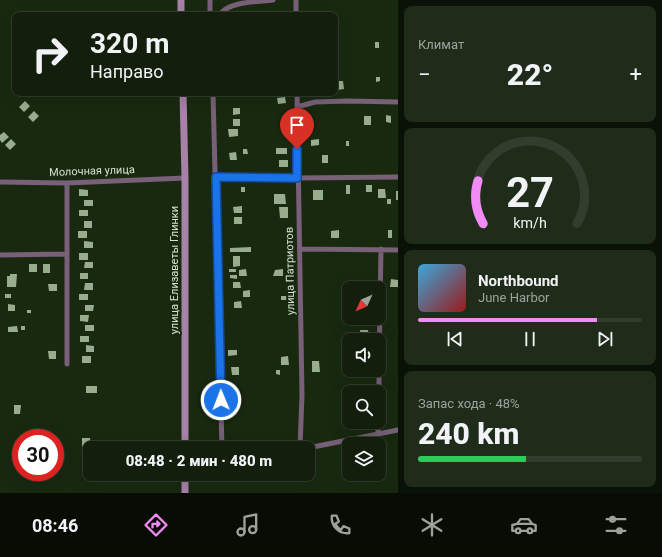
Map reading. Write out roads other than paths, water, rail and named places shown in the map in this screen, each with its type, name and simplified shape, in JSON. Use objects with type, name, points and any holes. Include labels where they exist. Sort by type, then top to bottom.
[{"type":"street","points":[[181,0],[182,12]]},
{"type":"street","points":[[210,0],[210,12]]},
{"type":"street","points":[[221,12],[237,4],[273,0]]},
{"type":"street","points":[[296,0],[296,12]]},
{"type":"street","name":"улица Елизаветы Глинки","points":[[183,96],[185,178],[185,441]]},
{"type":"street","points":[[213,96],[222,441]]},
{"type":"street","name":"улица Патриотов","points":[[297,96],[297,178],[300,249],[302,395],[300,441]]},
{"type":"street","points":[[297,106],[315,102],[398,102]]},
{"type":"street","points":[[216,177],[398,177]]},
{"type":"street","name":"Молочная улица","points":[[0,182],[67,183],[185,178]]},
{"type":"street","points":[[67,183],[67,364]]},
{"type":"street","points":[[300,249],[398,250]]},
{"type":"street","points":[[380,333],[381,249]]},
{"type":"street","points":[[0,255],[67,254]]},
{"type":"street","points":[[378,429],[378,434]]},
{"type":"street","points":[[315,447],[398,430]]},
{"type":"street","points":[[185,481],[185,493]]}]
